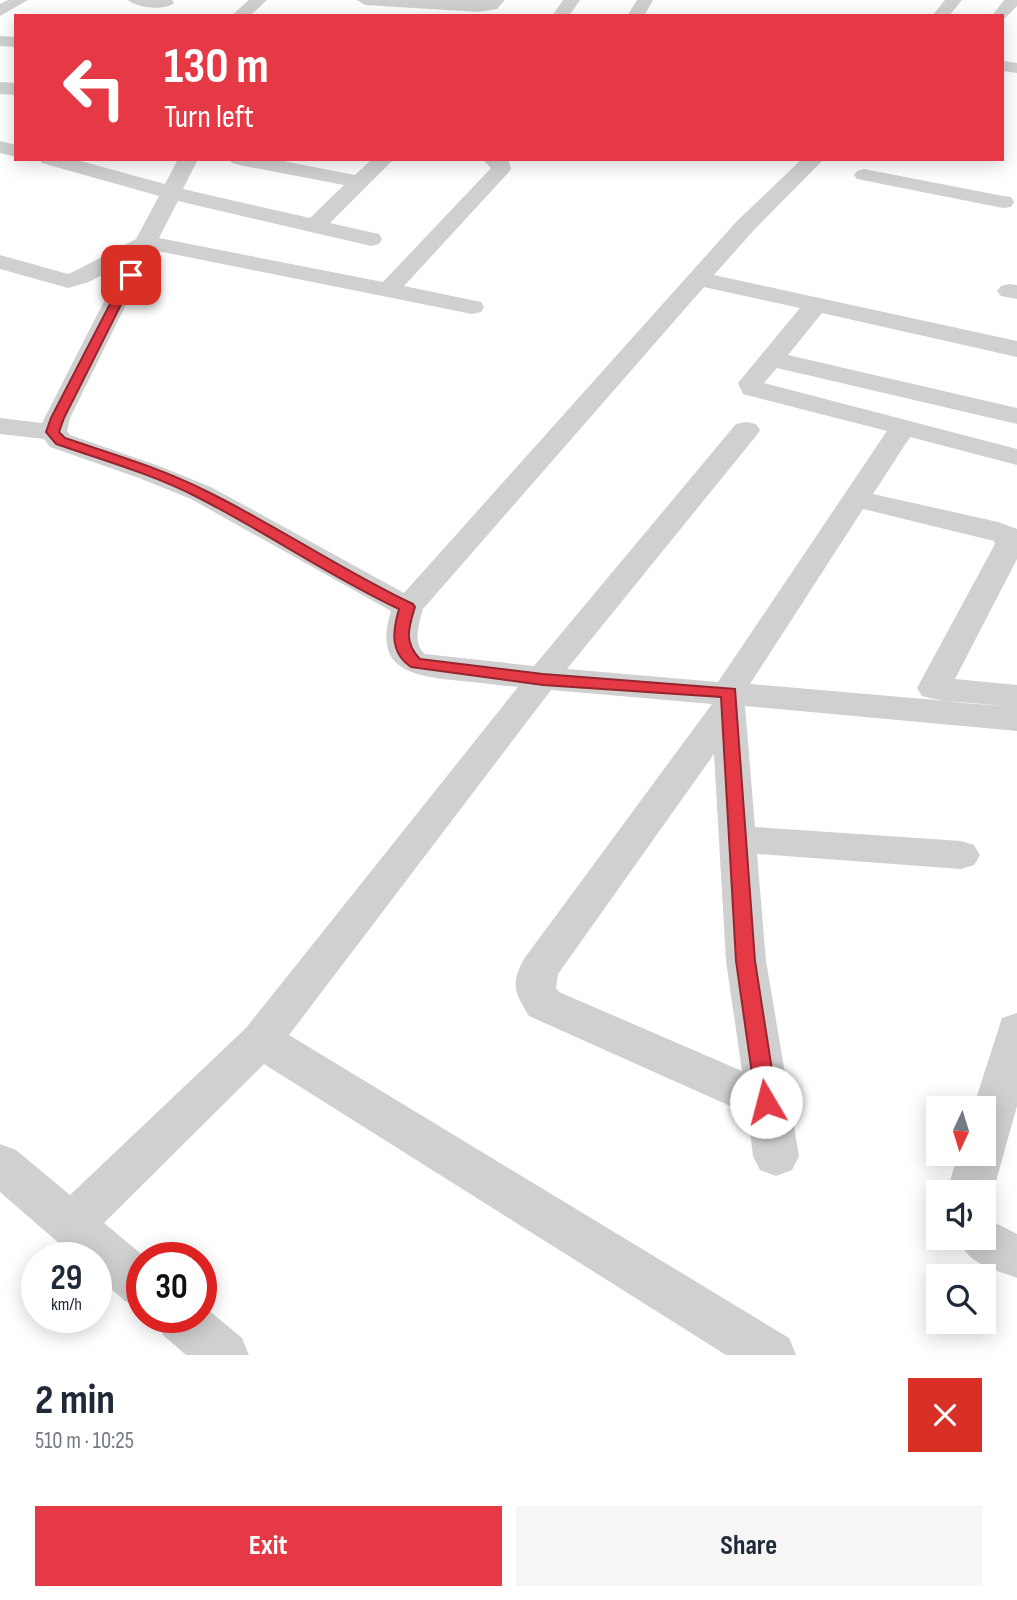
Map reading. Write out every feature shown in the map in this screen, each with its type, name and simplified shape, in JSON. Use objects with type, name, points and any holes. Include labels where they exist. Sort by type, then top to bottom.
[{"type":"street","points":[[0,11],[20,0]]},
{"type":"street","points":[[136,0],[166,3]]},
{"type":"street","points":[[242,14],[259,0]]},
{"type":"street","points":[[365,0],[479,7],[491,5],[498,0]]},
{"type":"street","points":[[1002,14],[1013,0]]},
{"type":"street","points":[[65,161],[173,193],[371,239]]},
{"type":"street","points":[[53,432],[57,418],[187,161]]},
{"type":"street","points":[[249,161],[359,182]]},
{"type":"street","points":[[313,226],[382,161]]},
{"type":"street","points":[[389,289],[501,169],[497,161]]},
{"type":"street","points":[[812,161],[744,226],[408,607],[400,634],[401,642],[411,660],[423,666],[550,670],[732,692],[1017,719]]},
{"type":"street","points":[[865,174],[999,209],[1016,184],[896,161]]},
{"type":"street","points":[[0,262],[68,281],[81,277],[148,242],[472,307]]},
{"type":"street","points":[[700,279],[1017,349]]},
{"type":"street","points":[[816,305],[751,383],[752,388],[1017,457]]},
{"type":"street","points":[[773,359],[1017,416]]},
{"type":"street","points":[[0,426],[53,432],[60,441],[158,475],[202,494],[372,590],[408,607]]},
{"type":"street","points":[[766,1102],[544,1004],[535,990],[538,970],[732,692],[903,428]]},
{"type":"street","points":[[71,1225],[261,1040],[550,670],[746,430]]},
{"type":"street","points":[[855,499],[998,531],[1008,536],[1010,544],[934,688]]},
{"type":"street","points":[[732,692],[934,688],[1017,696]]},
{"type":"street","points":[[732,692],[737,839],[746,961],[776,1156]]},
{"type":"street","points":[[737,839],[961,855]]},
{"type":"street","points":[[996,1103],[1017,1030]]},
{"type":"street","points":[[261,1040],[771,1355]]},
{"type":"street","points":[[0,1164],[126,1271]]},
{"type":"street","points":[[996,1248],[1017,1256]]},
{"type":"street","points":[[198,1333],[224,1355]]},
{"type":"route","points":[[131,275],[57,418],[53,432],[60,441],[110,457],[202,494],[372,590],[408,607],[400,634],[401,642],[411,660],[423,666],[543,679],[730,692],[728,709],[746,961],[766,1102]]}]
